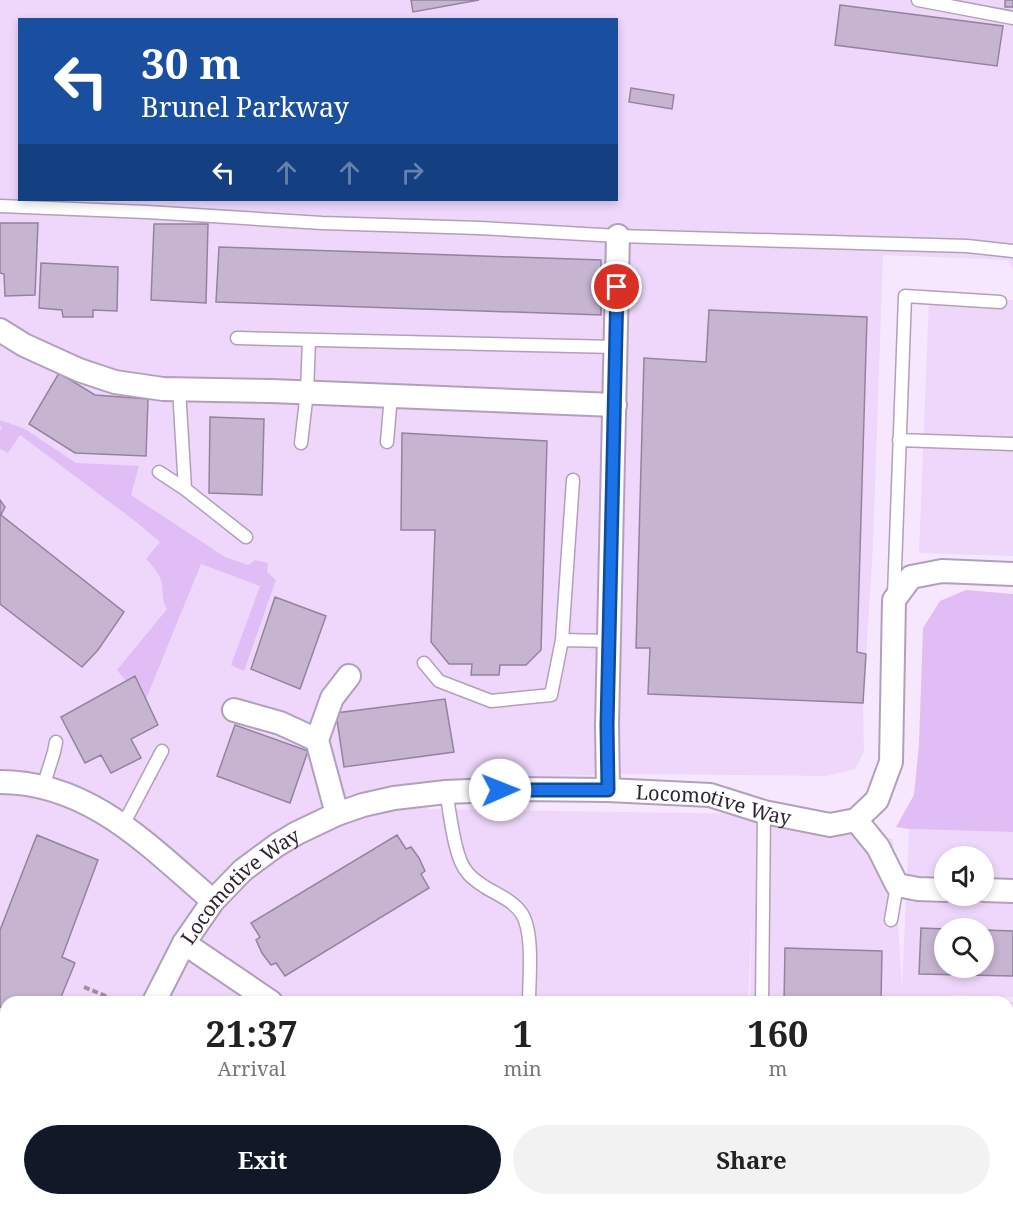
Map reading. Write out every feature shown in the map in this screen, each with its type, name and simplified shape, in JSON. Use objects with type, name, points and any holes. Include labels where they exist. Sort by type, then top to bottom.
[{"type":"street","points":[[608,790],[607,725],[618,236]]},
{"type":"street","points":[[0,330],[24,345],[79,370],[115,382],[163,389],[307,392],[615,405]]},
{"type":"street","points":[[934,890],[897,885],[878,848],[856,820],[877,800],[891,762],[894,600],[911,577],[942,571],[1013,574]]},
{"type":"street","points":[[337,814],[317,740],[332,698],[349,676]]},
{"type":"street","points":[[234,710],[280,723],[317,740]]},
{"type":"street","points":[[0,782],[43,787],[96,807],[123,825],[213,901]]},
{"type":"street","name":"Locomotive Way","points":[[157,996],[184,943],[213,901],[243,870],[297,833],[337,814],[363,805],[394,798],[446,792],[519,789],[608,790],[710,795],[764,812],[830,825],[856,820]]},
{"type":"street","points":[[994,891],[1013,891]]},
{"type":"street","points":[[184,943],[262,996]]},
{"type":"lane","points":[[918,0],[1013,18]]},
{"type":"lane","points":[[0,206],[618,236],[967,246],[1013,250]]},
{"type":"lane","points":[[894,600],[905,296],[1000,302]]},
{"type":"lane","points":[[237,339],[616,347]]},
{"type":"lane","points":[[301,443],[307,392],[309,340]]},
{"type":"lane","points":[[179,389],[185,489]]},
{"type":"lane","points":[[387,442],[391,395]]},
{"type":"lane","points":[[900,440],[1013,444]]},
{"type":"lane","points":[[159,472],[185,489],[246,537]]},
{"type":"lane","points":[[424,663],[439,681],[491,701],[551,695],[562,640],[573,480]]},
{"type":"lane","points":[[562,640],[609,641]]},
{"type":"lane","points":[[43,787],[56,742]]},
{"type":"lane","points":[[123,825],[162,751]]},
{"type":"lane","points":[[446,792],[459,858],[466,872],[514,905],[528,928],[529,996]]},
{"type":"lane","points":[[762,996],[764,812]]},
{"type":"lane","points":[[891,920],[897,885]]},
{"type":"path","points":[[84,987],[106,996]]},
{"type":"shaded area","points":[[0,0],[1013,0],[1013,270],[1008,260],[883,255],[873,545],[863,703],[864,752],[855,769],[827,776],[628,774],[506,777],[423,785],[428,809],[756,814],[893,839],[902,988],[909,829],[1013,832],[1013,996],[750,996],[752,918],[748,996],[0,996]]},
{"type":"shaded area","points":[[929,297],[1013,300],[1013,556],[919,553]]},
{"type":"shaded area","points":[[0,420],[25,429],[76,463],[139,466],[131,495],[225,557],[248,565],[255,560],[268,563],[267,572],[276,580],[244,671],[231,665],[260,586],[201,564],[146,699],[126,681],[117,670],[167,609],[161,580],[146,559],[160,542],[20,435],[8,453],[0,449],[2,427]]},
{"type":"shaded area","points":[[966,590],[1013,594],[1013,832],[896,827],[914,795],[919,745],[923,628],[940,601]]},
{"type":"building","points":[[411,0],[479,0],[413,12]]},
{"type":"building","points":[[1005,0],[1013,0],[1013,7],[1005,7]]},
{"type":"building","points":[[840,5],[1003,26],[997,66],[835,45]]},
{"type":"building","points":[[631,88],[674,95],[672,109],[629,102]]},
{"type":"building","points":[[0,223],[38,223],[35,295],[5,296],[4,274],[0,273]]},
{"type":"building","points":[[154,224],[208,224],[206,303],[151,300]]},
{"type":"building","points":[[219,247],[601,260],[601,315],[216,302]]},
{"type":"building","points":[[41,263],[118,267],[117,311],[93,310],[93,317],[63,317],[62,310],[39,308]]},
{"type":"building","points":[[709,310],[867,317],[857,652],[866,654],[863,703],[648,694],[650,648],[636,648],[644,358],[706,362]]},
{"type":"building","points":[[59,373],[95,395],[148,399],[146,456],[75,453],[29,424]]},
{"type":"building","points":[[210,417],[264,419],[262,495],[209,493]]},
{"type":"building","points":[[402,433],[547,441],[541,650],[526,665],[500,665],[499,675],[471,675],[472,664],[449,664],[431,642],[435,530],[401,530]]},
{"type":"building","points":[[0,500],[5,507],[1,515],[124,612],[98,650],[82,667],[0,604]]},
{"type":"building","points":[[275,597],[326,616],[300,689],[251,669]]},
{"type":"building","points":[[135,676],[158,725],[131,739],[141,758],[111,773],[101,755],[85,763],[61,717]]},
{"type":"building","points":[[445,699],[454,752],[344,767],[336,713]]},
{"type":"building","points":[[235,725],[308,751],[290,803],[217,776]]},
{"type":"building","points":[[37,835],[98,860],[62,957],[75,963],[61,996],[0,996],[0,930]]},
{"type":"building","points":[[397,835],[406,849],[411,847],[419,858],[425,871],[421,874],[429,888],[285,976],[276,963],[271,965],[262,953],[256,940],[260,937],[251,923]]},
{"type":"building","points":[[921,928],[934,929],[934,974],[919,974]]},
{"type":"building","points":[[994,930],[1013,931],[1013,976],[994,976]]},
{"type":"building","points":[[785,948],[882,951],[881,996],[784,996]]},
{"type":"route","points":[[500,790],[608,790],[607,725],[617,287]]}]
